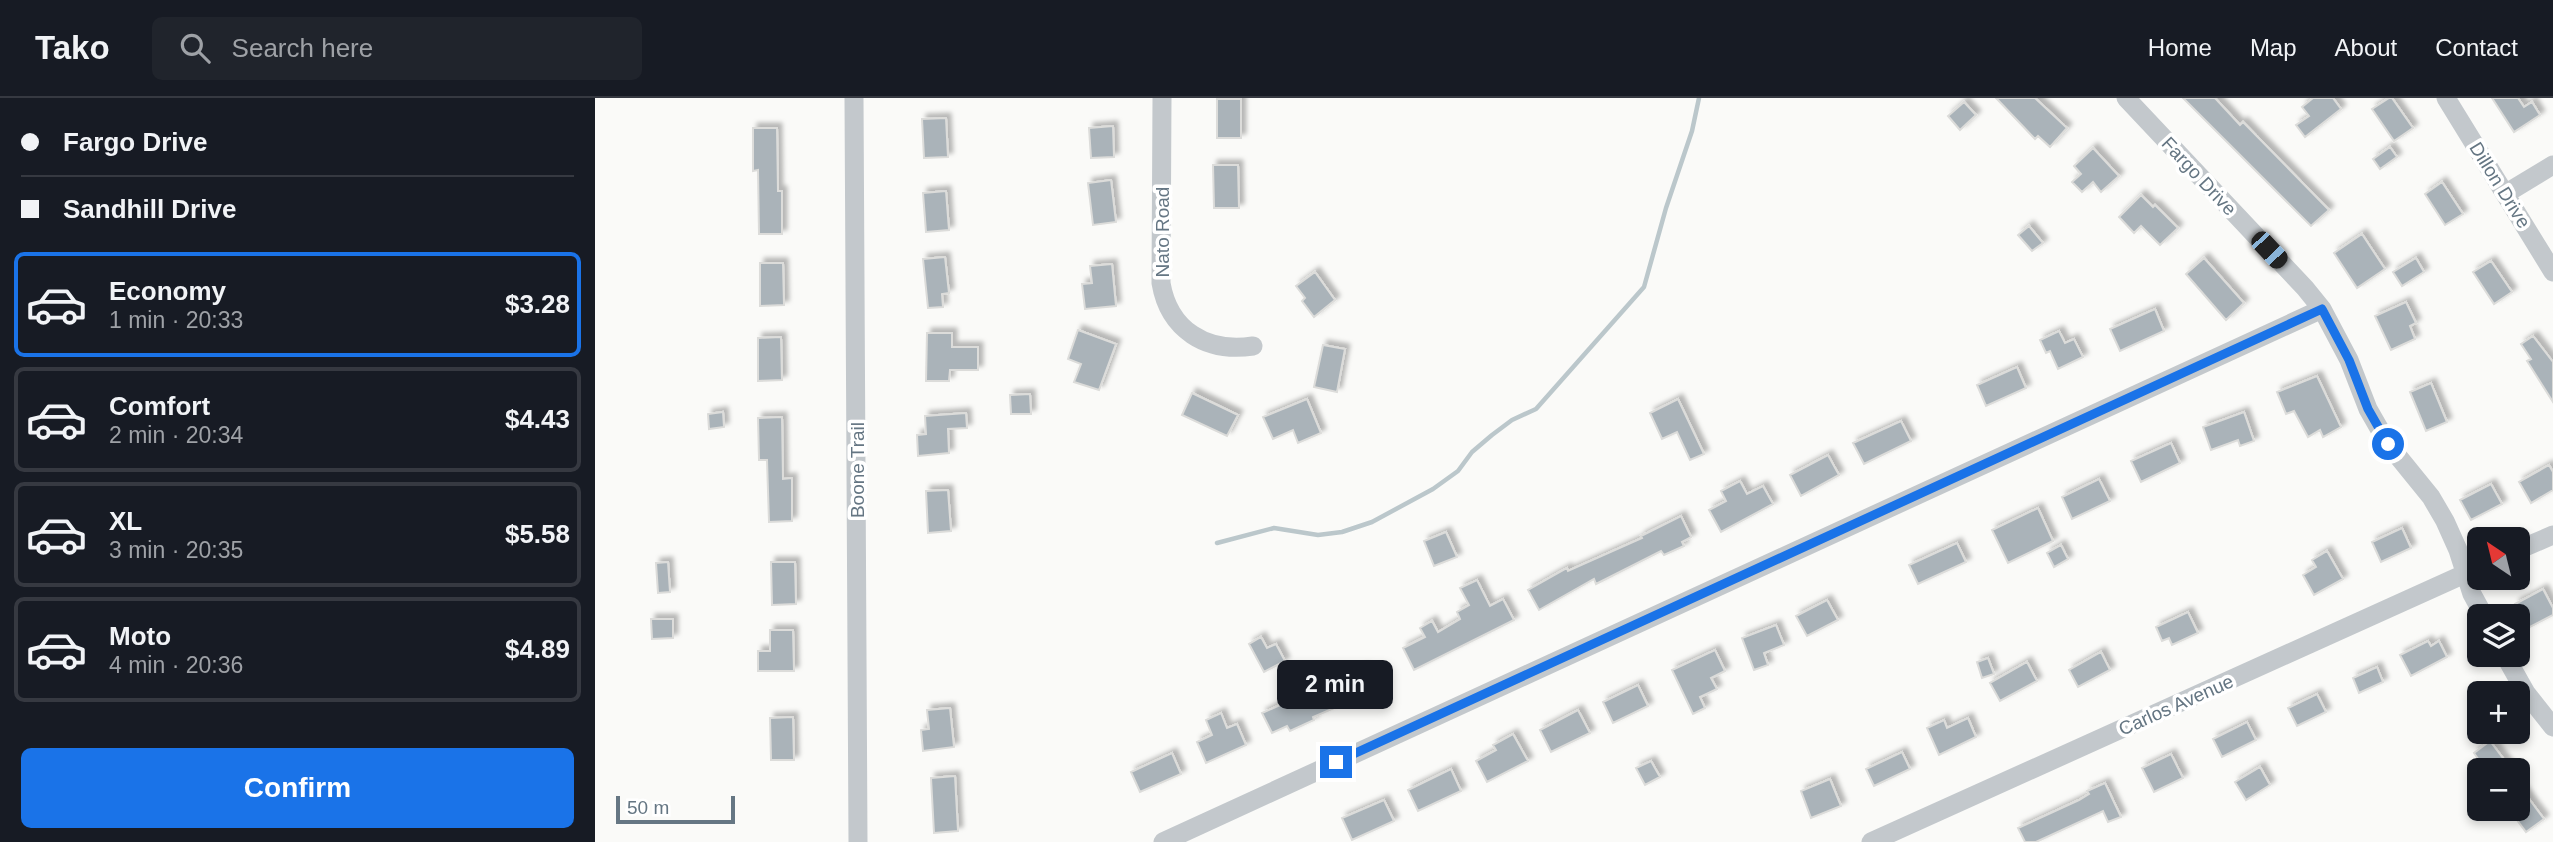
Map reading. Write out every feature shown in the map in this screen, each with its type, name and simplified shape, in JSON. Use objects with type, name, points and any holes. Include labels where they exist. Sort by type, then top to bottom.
[{"type":"street","name":"Boone Trail","points":[[854,98],[858,842]]},
{"type":"street","name":"Nato Road","points":[[1162,98],[1161,283],[1169,311],[1191,335],[1207,343],[1225,347],[1253,346]]},
{"type":"street","name":"Fargo Drive","points":[[2126,98],[2322,309],[2388,444],[2431,497],[2467,560]]},
{"type":"street","name":"Dillon Drive","points":[[2446,98],[2553,272]]},
{"type":"street","points":[[2505,194],[2553,165]]},
{"type":"street","points":[[1163,842],[2322,309]]},
{"type":"street","points":[[2531,544],[2553,535]]},
{"type":"street","name":"Carlos Avenue","points":[[1871,842],[2467,573]]},
{"type":"street","points":[[2512,667],[2526,692],[2553,727]]},
{"type":"building","points":[[1996,98],[2035,98],[2067,128],[2050,147],[2038,136],[2035,139]]},
{"type":"building","points":[[2183,98],[2215,98],[2240,125],[2243,122],[2329,210],[2311,226]]},
{"type":"building","points":[[2313,98],[2333,98],[2341,109],[2305,137],[2296,125],[2309,116],[2302,107]]},
{"type":"building","points":[[2392,98],[2413,128],[2394,141],[2372,109]]},
{"type":"building","points":[[2492,98],[2518,98],[2524,107],[2532,102],[2540,115],[2514,132]]},
{"type":"building","points":[[1217,99],[1241,99],[1241,138],[1217,138]]},
{"type":"building","points":[[1964,102],[1976,115],[1960,130],[1948,116]]},
{"type":"building","points":[[946,118],[948,157],[924,158],[922,119]]},
{"type":"building","points":[[1113,126],[1114,157],[1091,158],[1089,128]]},
{"type":"building","points":[[753,128],[777,128],[782,234],[759,234],[758,170],[753,171]]},
{"type":"building","points":[[2390,147],[2397,157],[2380,169],[2373,159]]},
{"type":"building","points":[[2093,148],[2119,176],[2101,192],[2093,182],[2082,192],[2072,182],[2081,174],[2074,166]]},
{"type":"building","points":[[1213,165],[1238,165],[1239,208],[1214,208]]},
{"type":"building","points":[[1111,180],[1116,222],[1093,225],[1088,183]]},
{"type":"building","points":[[2442,182],[2463,214],[2445,225],[2425,194]]},
{"type":"building","points":[[946,191],[949,230],[926,232],[923,193]]},
{"type":"building","points":[[2141,195],[2178,228],[2160,245],[2141,226],[2134,233],[2119,217]]},
{"type":"building","points":[[2029,226],[2043,243],[2032,251],[2018,235]]},
{"type":"building","points":[[2362,234],[2385,269],[2357,288],[2334,253]]},
{"type":"building","points":[[945,257],[949,293],[942,294],[943,307],[928,308],[923,259]]},
{"type":"building","points":[[2204,258],[2244,303],[2226,320],[2186,274]]},
{"type":"building","points":[[2416,258],[2424,272],[2402,286],[2393,272]]},
{"type":"building","points":[[2491,261],[2512,292],[2494,304],[2473,272]]},
{"type":"building","points":[[760,263],[783,263],[784,305],[760,306]]},
{"type":"building","points":[[1112,264],[1116,306],[1085,309],[1082,284],[1092,283],[1090,266]]},
{"type":"building","points":[[1315,272],[1335,300],[1314,317],[1302,301],[1305,298],[1296,286]]},
{"type":"building","points":[[2406,302],[2416,323],[2410,326],[2415,339],[2391,350],[2375,316]]},
{"type":"building","points":[[2155,309],[2164,331],[2120,351],[2110,329]]},
{"type":"building","points":[[1078,330],[1116,344],[1099,390],[1074,382],[1081,364],[1068,359]]},
{"type":"building","points":[[2059,331],[2065,343],[2074,339],[2083,357],[2058,369],[2050,351],[2046,353],[2040,340]]},
{"type":"building","points":[[927,333],[952,333],[952,347],[978,347],[978,370],[950,370],[949,381],[926,381]]},
{"type":"building","points":[[2533,336],[2553,362],[2553,402],[2527,361],[2531,359],[2521,344]]},
{"type":"building","points":[[781,337],[782,380],[758,381],[758,338]]},
{"type":"building","points":[[1323,345],[1345,349],[1337,392],[1314,387]]},
{"type":"building","points":[[2017,367],[2026,388],[1986,406],[1977,385]]},
{"type":"building","points":[[2317,376],[2341,427],[2323,437],[2320,430],[2308,437],[2294,411],[2286,414],[2277,392]]},
{"type":"building","points":[[2431,383],[2447,422],[2426,431],[2410,392]]},
{"type":"building","points":[[1192,393],[1238,415],[1227,436],[1182,415]]},
{"type":"building","points":[[1030,394],[1031,414],[1011,414],[1010,395]]},
{"type":"building","points":[[1307,399],[1321,433],[1298,443],[1293,430],[1273,439],[1263,417]]},
{"type":"building","points":[[1678,399],[1704,454],[1690,460],[1677,432],[1662,439],[1650,413]]},
{"type":"building","points":[[723,412],[724,427],[709,429],[708,414]]},
{"type":"building","points":[[2244,412],[2254,441],[2240,446],[2238,440],[2211,450],[2203,427]]},
{"type":"building","points":[[966,413],[967,428],[948,429],[949,453],[918,456],[917,435],[926,434],[925,416]]},
{"type":"building","points":[[782,417],[783,479],[792,478],[792,521],[769,522],[767,460],[759,460],[758,418]]},
{"type":"building","points":[[1901,421],[1911,441],[1864,464],[1853,443]]},
{"type":"building","points":[[2171,443],[2180,463],[2141,482],[2131,461]]},
{"type":"building","points":[[1828,455],[1839,475],[1801,496],[1790,475]]},
{"type":"building","points":[[2549,465],[2553,472],[2553,490],[2531,503],[2519,482]]},
{"type":"building","points":[[2099,479],[2110,501],[2072,519],[2062,497]]},
{"type":"building","points":[[1740,481],[1747,494],[1763,486],[1773,504],[1721,532],[1709,510],[1726,501],[1721,491]]},
{"type":"building","points":[[2491,484],[2502,504],[2471,520],[2460,500]]},
{"type":"building","points":[[948,490],[951,531],[928,533],[926,491]]},
{"type":"building","points":[[2038,508],[2053,541],[2008,563],[1992,530]]},
{"type":"building","points":[[1681,516],[1691,537],[1682,542],[1684,546],[1664,555],[1661,551],[1596,584],[1594,579],[1539,610],[1528,590],[1567,568],[1568,571],[1642,538],[1641,536]]},
{"type":"building","points":[[2402,528],[2411,548],[2381,562],[2372,542]]},
{"type":"building","points":[[1446,532],[1457,557],[1434,566],[1424,541]]},
{"type":"building","points":[[1957,543],[1966,562],[1918,584],[1909,565]]},
{"type":"building","points":[[2061,545],[2068,559],[2054,567],[2047,553]]},
{"type":"building","points":[[2327,551],[2343,579],[2314,595],[2303,575],[2316,567],[2312,560]]},
{"type":"building","points":[[668,562],[670,592],[658,593],[656,563]]},
{"type":"building","points":[[771,562],[795,562],[796,604],[772,605]]},
{"type":"building","points":[[1477,580],[1490,606],[1503,599],[1514,620],[1414,670],[1403,648],[1425,637],[1420,628],[1432,621],[1438,632],[1460,619],[1457,612],[1469,605],[1460,588]]},
{"type":"building","points":[[2543,589],[2553,608],[2553,615],[2530,627],[2530,604],[2515,604]]},
{"type":"building","points":[[1827,600],[1838,620],[1807,636],[1796,616]]},
{"type":"building","points":[[2188,612],[2198,633],[2172,645],[2169,638],[2162,641],[2156,627]]},
{"type":"building","points":[[651,619],[673,619],[673,638],[652,639]]},
{"type":"building","points":[[1776,625],[1784,645],[1764,653],[1768,665],[1754,670],[1742,638]]},
{"type":"building","points":[[770,630],[793,630],[794,671],[758,671],[758,651],[770,651]]},
{"type":"building","points":[[1261,637],[1267,648],[1276,644],[1285,661],[1264,672],[1249,644]]},
{"type":"building","points":[[2428,641],[2431,646],[2439,641],[2447,657],[2411,676],[2400,655]]},
{"type":"building","points":[[1715,650],[1725,671],[1711,678],[1717,689],[1700,697],[1705,708],[1693,714],[1672,670]]},
{"type":"building","points":[[2101,652],[2110,670],[2078,687],[2069,670]]},
{"type":"building","points":[[1988,658],[1994,674],[1982,678],[1977,662]]},
{"type":"building","points":[[2027,662],[2037,681],[2000,701],[1990,683]]},
{"type":"building","points":[[2377,667],[2383,682],[2359,693],[2353,678]]},
{"type":"building","points":[[1364,668],[1374,691],[1313,717],[1314,720],[1290,731],[1287,726],[1272,733],[1262,713]]},
{"type":"building","points":[[1638,685],[1648,706],[1613,723],[1603,702]]},
{"type":"building","points":[[2317,694],[2326,712],[2297,726],[2288,708]]},
{"type":"building","points":[[950,708],[954,747],[923,751],[921,730],[929,729],[927,710]]},
{"type":"building","points":[[1578,710],[1590,733],[1551,752],[1540,730]]},
{"type":"building","points":[[1221,713],[1227,728],[1237,724],[1246,745],[1206,763],[1197,742],[1212,735],[1206,720]]},
{"type":"building","points":[[793,717],[794,760],[771,760],[770,718]]},
{"type":"building","points":[[1968,718],[1976,737],[1939,755],[1927,728],[1944,720],[1947,728]]},
{"type":"building","points":[[2247,722],[2256,740],[2222,757],[2213,739]]},
{"type":"building","points":[[1513,734],[1528,761],[1487,782],[1476,761],[1496,750],[1493,745]]},
{"type":"building","points":[[2486,744],[2492,744],[2503,758],[2478,758],[2474,753]]},
{"type":"building","points":[[1902,752],[1910,769],[1874,786],[1866,769]]},
{"type":"building","points":[[1172,753],[1181,774],[1140,792],[1131,772]]},
{"type":"building","points":[[2171,754],[2183,778],[2154,792],[2142,768]]},
{"type":"building","points":[[1651,761],[1660,777],[1645,785],[1636,768]]},
{"type":"building","points":[[2260,767],[2270,785],[2246,800],[2235,782]]},
{"type":"building","points":[[1451,769],[1461,791],[1418,811],[1408,790]]},
{"type":"building","points":[[955,776],[958,831],[934,833],[931,778]]},
{"type":"building","points":[[1830,779],[1841,806],[1811,818],[1801,791]]},
{"type":"building","points":[[2105,783],[2121,817],[2108,822],[2103,811],[2036,842],[2025,842],[2018,828],[2079,800],[2089,794],[2087,791]]},
{"type":"building","points":[[1384,800],[1394,821],[1352,840],[1342,818]]},
{"type":"building","points":[[2530,800],[2544,819],[2526,832],[2518,821],[2530,821]]},
{"type":"waterway","points":[[1217,543],[1274,528],[1318,535],[1342,532],[1372,522],[1433,489],[1458,471],[1472,452],[1492,435],[1512,420],[1536,409],[1644,287],[1666,208],[1692,131],[1699,98]]},
{"type":"route","points":[[1336,762],[2322,309],[2349,360],[2368,409],[2388,444]]}]
